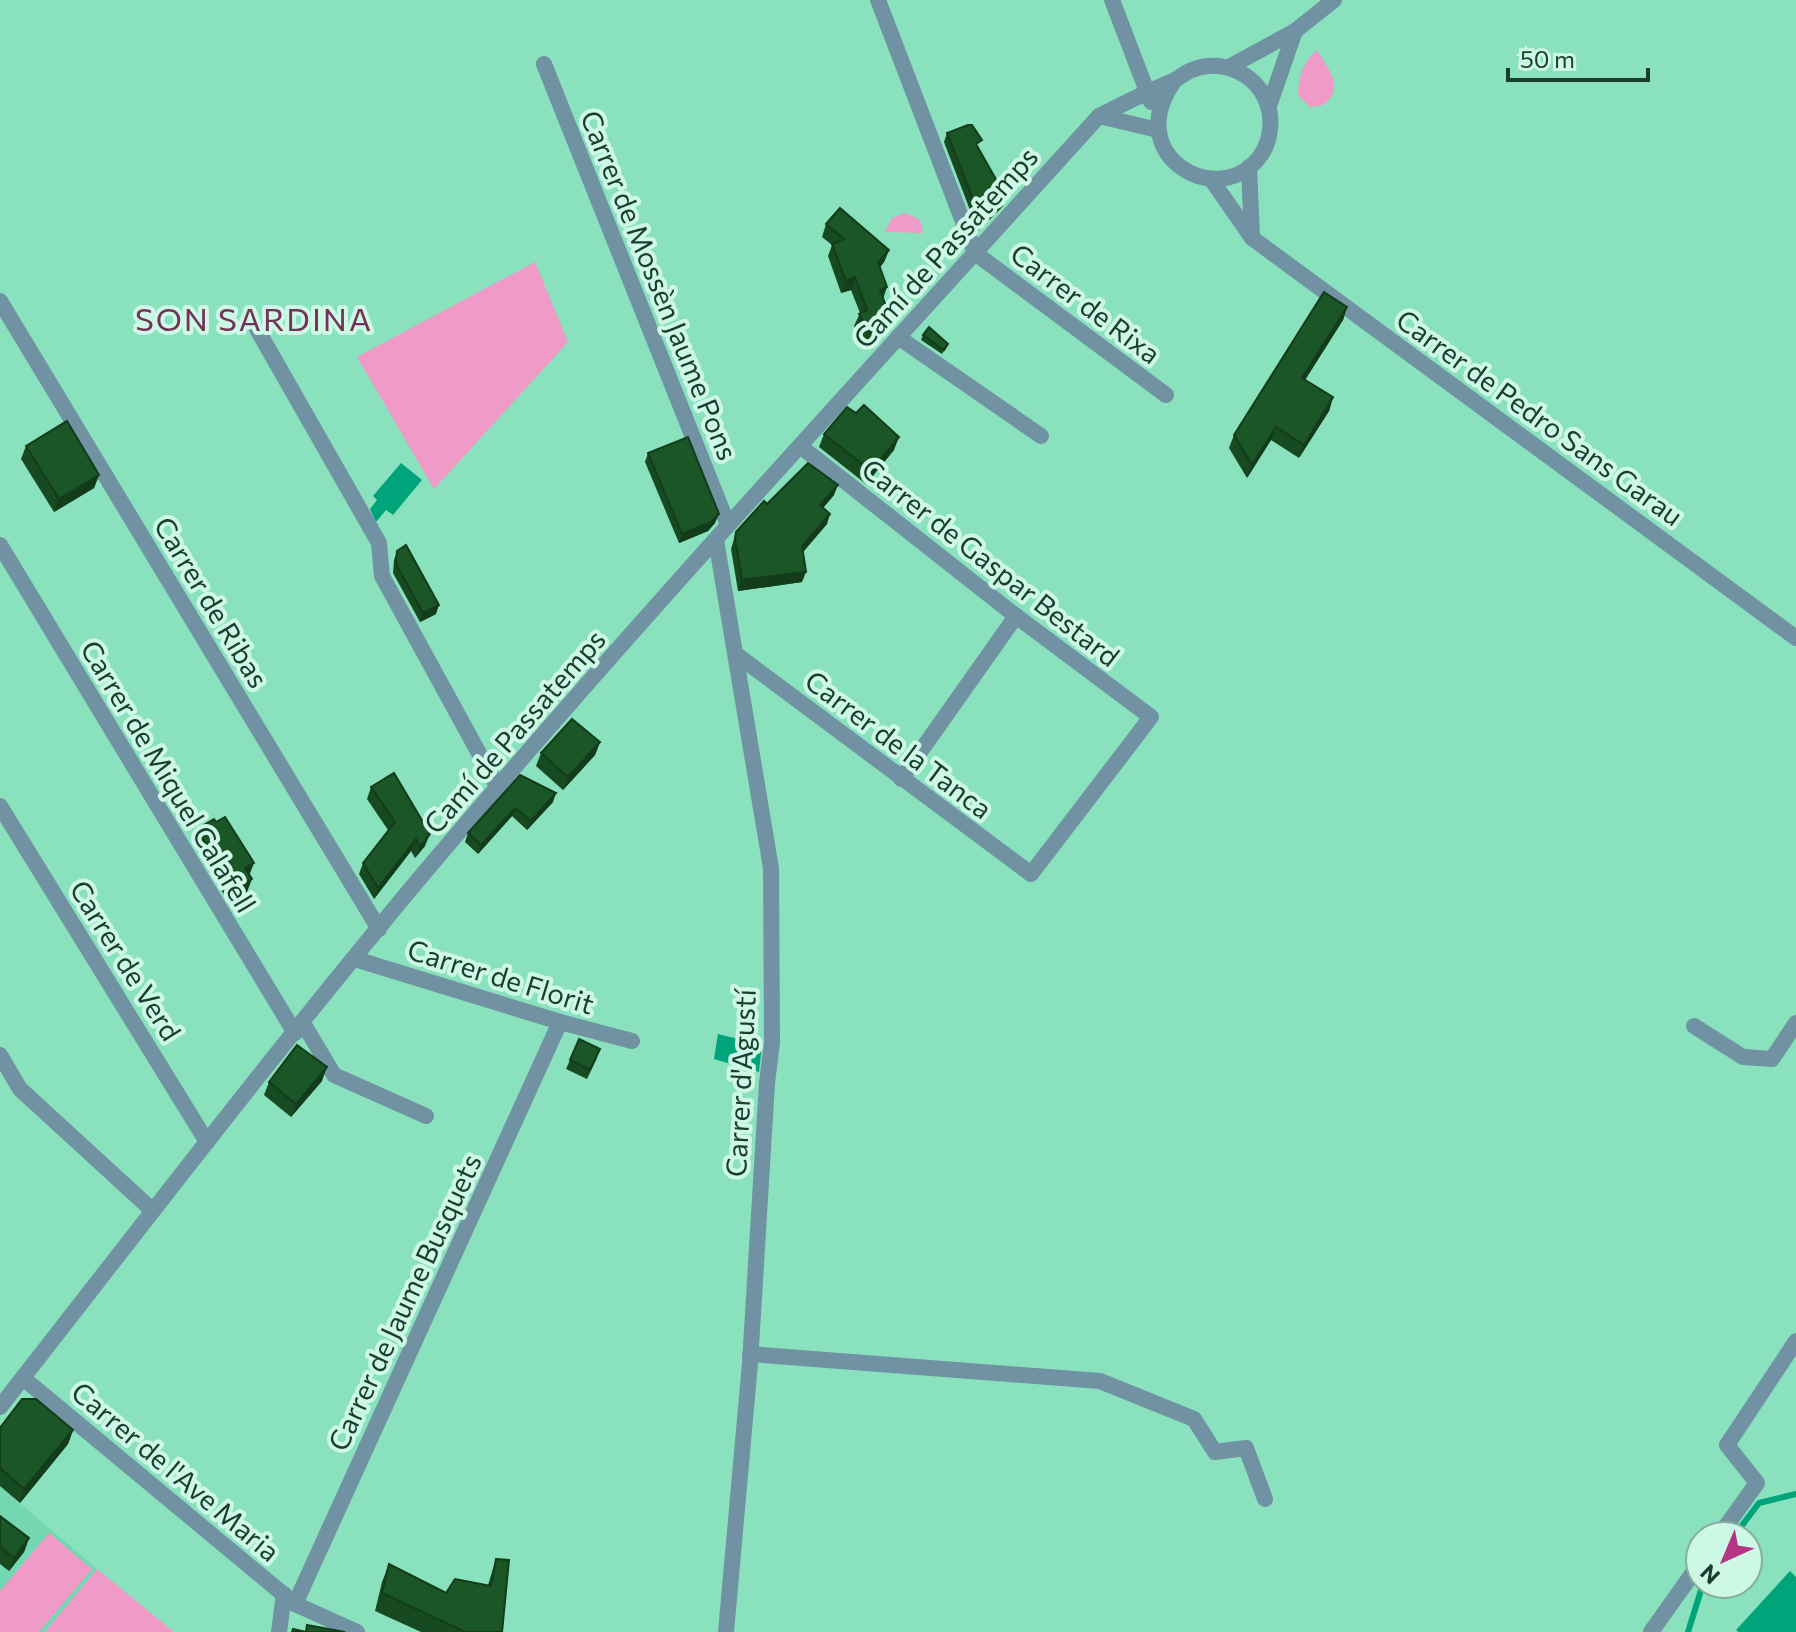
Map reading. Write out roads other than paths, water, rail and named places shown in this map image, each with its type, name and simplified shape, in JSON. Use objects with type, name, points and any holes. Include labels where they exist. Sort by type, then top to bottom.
[{"type":"street","points":[[878,0],[975,253]]},
{"type":"street","points":[[1099,116],[1147,91],[1175,80],[1191,70],[1210,65],[1229,67],[1254,82],[1269,106],[1271,123],[1261,155],[1237,174],[1211,179],[1192,174],[1176,164],[1164,148],[1147,91],[1112,0]]},
{"type":"street","points":[[1229,67],[1295,31],[1334,0]]},
{"type":"street","points":[[1269,106],[1295,31]]},
{"type":"street","name":"Carrer de Mossèn Jaume Pons","points":[[544,64],[728,525]]},
{"type":"street","points":[[1158,124],[1164,96],[1175,80]]},
{"type":"street","points":[[1099,116],[1158,124]]},
{"type":"street","name":"Camí de Passatemps","points":[[0,1407],[152,1210],[379,929],[498,788],[728,525],[1099,116]]},
{"type":"street","points":[[1249,167],[1252,238]]},
{"type":"street","name":"Carrer de Pedro Sans Garau","points":[[1211,179],[1252,238],[1796,638]]},
{"type":"street","name":"Carrer de Rixa","points":[[975,253],[1166,395]]},
{"type":"street","name":"Carrer de Ribas","points":[[0,301],[379,929]]},
{"type":"street","points":[[257,329],[379,543],[382,576],[498,788]]},
{"type":"street","points":[[898,337],[1041,436]]},
{"type":"street","name":"Carrer de Gaspar Bestard","points":[[800,446],[1016,616],[1151,717],[1031,874]]},
{"type":"street","name":"Carrer d'Agustí","points":[[716,540],[771,868],[772,1042],[726,1632]]},
{"type":"street","name":"Carrer de Miquel Calafell","points":[[0,545],[299,1028],[334,1075],[426,1116]]},
{"type":"street","points":[[901,779],[1016,616]]},
{"type":"street","name":"Carrer de la Tanca","points":[[737,655],[1031,874]]},
{"type":"street","name":"Carrer de Verd","points":[[0,806],[207,1142]]},
{"type":"street","name":"Carrer de Florit","points":[[355,959],[632,1041]]},
{"type":"street","name":"Carrer de Jaume Busquets","points":[[279,1632],[289,1599],[560,1022]]},
{"type":"street","points":[[1694,1026],[1743,1057],[1772,1059],[1796,1023]]},
{"type":"street","points":[[0,1055],[20,1089],[152,1210]]},
{"type":"street","points":[[1730,1520],[1757,1483],[1727,1445],[1796,1341]]},
{"type":"street","points":[[750,1354],[1100,1381],[1194,1419],[1215,1452],[1246,1448],[1265,1499]]},
{"type":"street","name":"Carrer de l'Ave Maria","points":[[23,1378],[289,1599],[357,1632]]},
{"type":"street","points":[[1651,1632],[1684,1586]]},
{"type":"waterway","points":[[1746,1520],[1759,1503],[1796,1494]]},
{"type":"waterway","points":[[1688,1632],[1698,1600]]},
{"type":"district","name":"SON SARDINA","points":[[254,318]]}]
